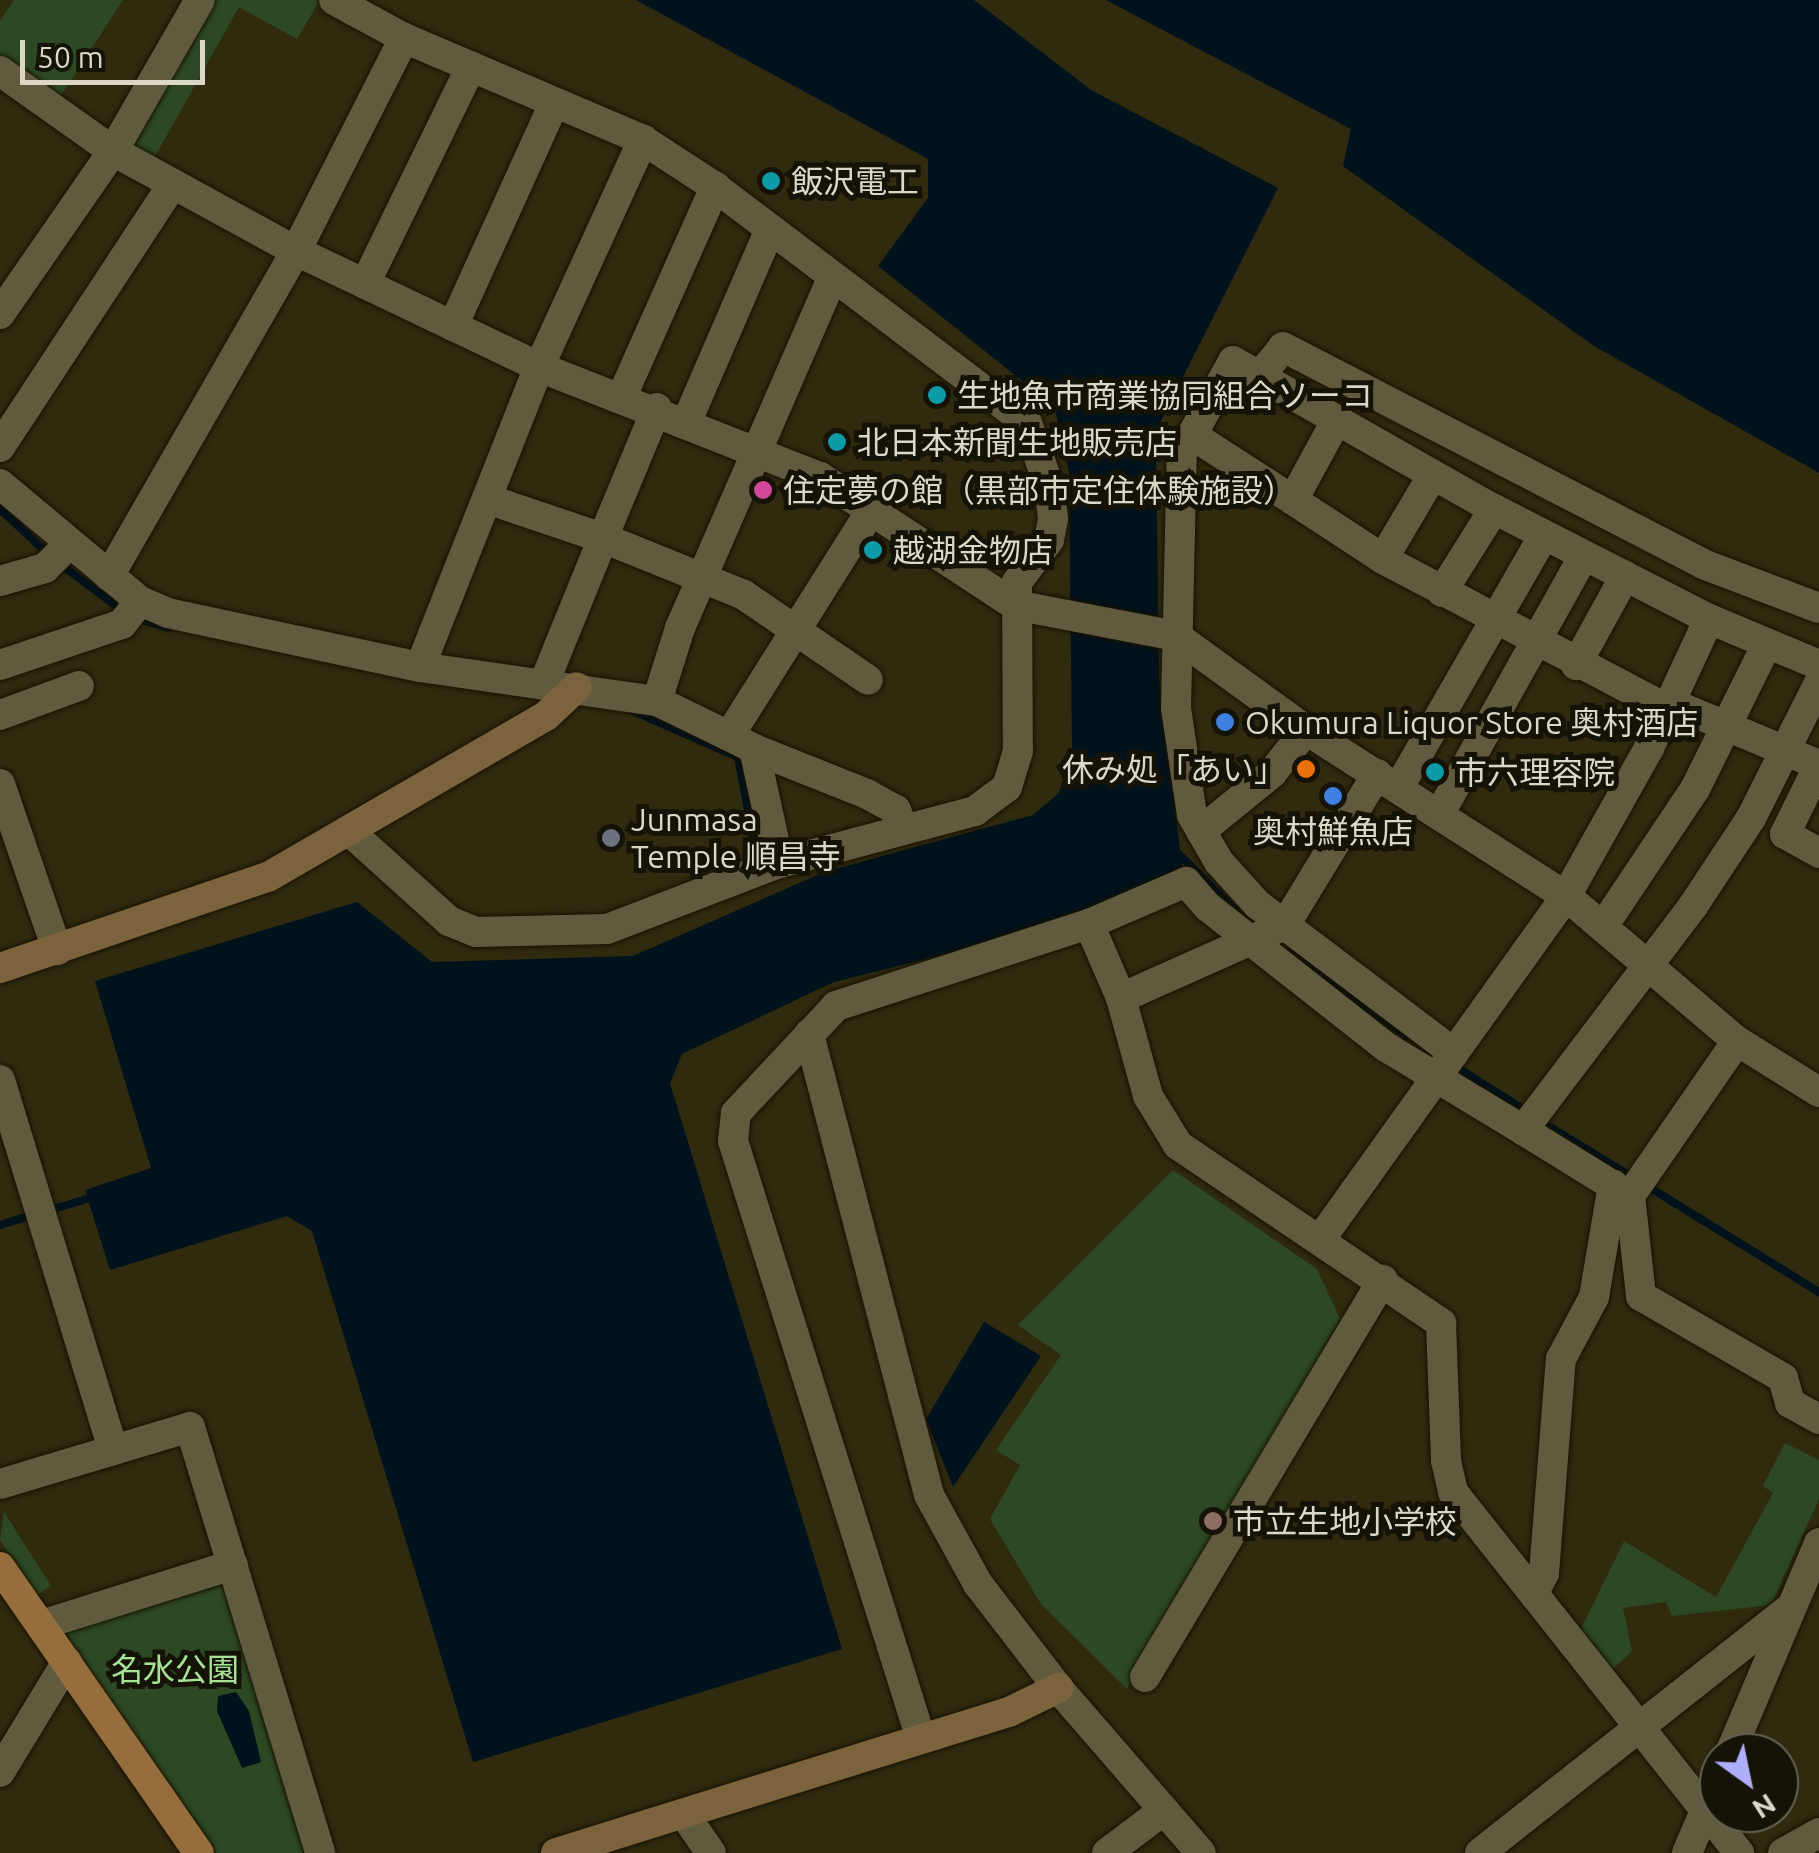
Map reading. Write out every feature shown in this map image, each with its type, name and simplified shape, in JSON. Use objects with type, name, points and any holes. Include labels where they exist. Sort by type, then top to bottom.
[{"type":"main road","points":[[0,1567],[199,1853]]},
{"type":"street","points":[[334,0],[404,38],[643,140],[715,186],[832,278],[902,322],[1026,423],[1049,486],[1053,519],[1049,540],[1017,582],[1022,608],[1018,752],[1007,788],[975,812],[779,862],[607,929],[476,932],[449,920],[349,832]]},
{"type":"street","points":[[0,314],[113,151],[194,2]]},
{"type":"street","points":[[109,576],[296,251],[404,38]]},
{"type":"street","points":[[365,284],[472,67]]},
{"type":"street","points":[[0,71],[113,151],[296,251],[540,367],[657,408],[761,452],[874,507],[1022,608],[1170,635],[1306,730],[1566,896],[1652,964],[1737,1041],[1819,1092]]},
{"type":"street","points":[[453,326],[554,103]]},
{"type":"street","points":[[420,667],[540,367],[643,140]]},
{"type":"street","points":[[0,446],[174,184]]},
{"type":"street","points":[[622,394],[715,186]]},
{"type":"street","points":[[687,421],[770,229]]},
{"type":"street","points":[[657,701],[702,578],[761,452],[832,278]]},
{"type":"street","points":[[1260,377],[1283,348],[1703,564],[1819,608]]},
{"type":"street","points":[[1454,1053],[1258,906],[1192,816],[1170,635],[1182,454],[1233,361],[1335,424],[1494,509],[1709,619],[1819,665]]},
{"type":"street","points":[[544,683],[657,408]]},
{"type":"street","points":[[1293,500],[1335,424]]},
{"type":"street","points":[[1192,434],[1382,558],[1576,665],[1670,706],[1732,725],[1819,765],[1785,834],[1819,853]]},
{"type":"street","points":[[1382,558],[1432,476]]},
{"type":"street","points":[[0,484],[68,545],[140,601],[168,613],[420,667],[657,701],[742,742],[867,794],[896,810],[903,828]]},
{"type":"street","points":[[487,499],[603,538],[702,578],[798,627],[868,680]]},
{"type":"street","points":[[779,862],[742,742],[798,627],[874,507]]},
{"type":"street","points":[[1442,592],[1494,509]]},
{"type":"street","points":[[1121,998],[1285,925],[1496,620],[1544,534]]},
{"type":"street","points":[[0,580],[45,568],[68,545]]},
{"type":"street","points":[[1440,814],[1584,555]]},
{"type":"street","points":[[1576,665],[1626,576]]},
{"type":"street","points":[[0,666],[122,624],[140,601]]},
{"type":"street","points":[[1322,1237],[1566,896],[1670,706],[1709,619]]},
{"type":"street","points":[[1604,925],[1732,725],[1767,644]]},
{"type":"street","points":[[1523,1130],[1652,964],[1751,818],[1819,683]]},
{"type":"street","points":[[0,715],[79,686]]},
{"type":"street","points":[[0,968],[234,892],[349,832],[546,716],[577,687]]},
{"type":"street","points":[[1200,831],[1272,773],[1306,730]]},
{"type":"street","points":[[0,784],[57,950]]},
{"type":"street","points":[[921,1739],[733,1141],[736,1112],[836,1006],[1089,924],[1186,882],[1250,941],[1435,1079],[1622,1190],[1642,1296],[1783,1378],[1790,1403],[1819,1420]]},
{"type":"street","points":[[1089,924],[1121,998],[1148,1096],[1178,1146],[1322,1237],[1441,1323],[1446,1461],[1453,1492],[1699,1797]]},
{"type":"street","points":[[808,1034],[929,1495],[978,1584],[1058,1688],[1201,1853]]},
{"type":"street","points":[[1535,1591],[1544,1573],[1561,1360],[1594,1297],[1622,1190],[1737,1041]]},
{"type":"street","points":[[0,1080],[113,1450]]},
{"type":"street","points":[[1145,1678],[1383,1280]]},
{"type":"street","points":[[0,1484],[190,1427],[320,1853]]},
{"type":"street","points":[[1738,1733],[1790,1608],[1816,1558]]},
{"type":"street","points":[[41,1625],[232,1564]]},
{"type":"street","points":[[1480,1853],[1790,1608]]},
{"type":"street","points":[[0,1772],[66,1662]]},
{"type":"street","points":[[556,1853],[1009,1712],[1058,1688]]},
{"type":"street","points":[[1107,1853],[1164,1810]]},
{"type":"street","points":[[684,1814],[712,1853]]},
{"type":"street","points":[[1687,1853],[1699,1825]]},
{"type":"street","points":[[1783,1853],[1819,1833]]},
{"type":"green space","points":[[14,0],[123,0],[58,100],[0,58],[0,21]]},
{"type":"green space","points":[[208,0],[320,0],[297,39],[239,7],[153,160],[126,145]]},
{"type":"green space","points":[[1173,1170],[1317,1269],[1340,1319],[1127,1689],[1041,1604],[990,1519],[1020,1465],[996,1450],[1061,1355],[1018,1325]]},
{"type":"green space","points":[[1785,1443],[1819,1460],[1819,1499],[1771,1605],[1672,1616],[1666,1602],[1623,1608],[1632,1651],[1611,1671],[1581,1629],[1624,1541],[1716,1597],[1773,1493],[1763,1486]]},
{"type":"green space","points":[[4,1512],[51,1586],[37,1595],[0,1540]]},
{"type":"green space","name":"名水公園","points":[[219,1578],[304,1853],[216,1853],[60,1630]]},
{"type":"water","points":[[636,0],[974,0],[1091,90],[1278,188],[1156,431],[1159,679],[1183,873],[1050,928],[834,982],[682,1054],[670,1083],[842,1649],[473,1762],[312,1231],[287,1216],[110,1270],[85,1190],[151,1168],[95,981],[357,902],[432,962],[633,956],[824,872],[1033,815],[1059,793],[1072,749],[1069,473],[1051,390],[1031,378],[1026,384],[878,266],[928,198],[928,159]]},
{"type":"water","points":[[1023,0],[1819,0],[1819,473],[1594,346],[1336,161]]},
{"type":"water","points":[[984,1322],[1041,1356],[953,1487],[926,1419]]},
{"type":"water","points":[[236,1692],[249,1711],[261,1762],[242,1768],[217,1711],[218,1696]]},
{"type":"pier","points":[[1023,0],[1106,0],[1351,129],[1343,166],[1083,46]]},
{"type":"waterway","points":[[0,509],[48,554]]},
{"type":"waterway","points":[[59,563],[123,611]]},
{"type":"waterway","points":[[135,618],[169,628]]},
{"type":"waterway","points":[[631,710],[738,757],[758,862]]},
{"type":"waterway","points":[[1177,852],[1238,913]]},
{"type":"waterway","points":[[1288,952],[1407,1036]]},
{"type":"waterway","points":[[1453,1065],[1526,1111]]},
{"type":"waterway","points":[[1537,1119],[1632,1177]]},
{"type":"waterway","points":[[1644,1184],[1819,1292]]},
{"type":"waterway","points":[[50,1210],[94,1197]]},
{"type":"waterway","points":[[0,1225],[36,1214]]},
{"type":"place","name":"飯沢電工","points":[[771,181]]},
{"type":"place","name":"生地魚市商業協同組合ソーコ","points":[[937,395]]},
{"type":"place","name":"北日本新聞生地販売店","points":[[837,442]]},
{"type":"place","name":"住定夢の館（黒部市定住体験施設）","points":[[763,490]]},
{"type":"place","name":"越湖金物店","points":[[873,550]]},
{"type":"place","name":"Okumura Liquor Store 奥村酒店","points":[[1225,722]]},
{"type":"place","name":"休み処「あい」","points":[[1306,769]]},
{"type":"place","name":"市六理容院","points":[[1435,772]]},
{"type":"place","name":"奥村鮮魚店","points":[[1333,796]]},
{"type":"place","name":"Junmasa Temple 順昌寺","points":[[611,838]]},
{"type":"place","name":"市立生地小学校","points":[[1213,1521]]}]
